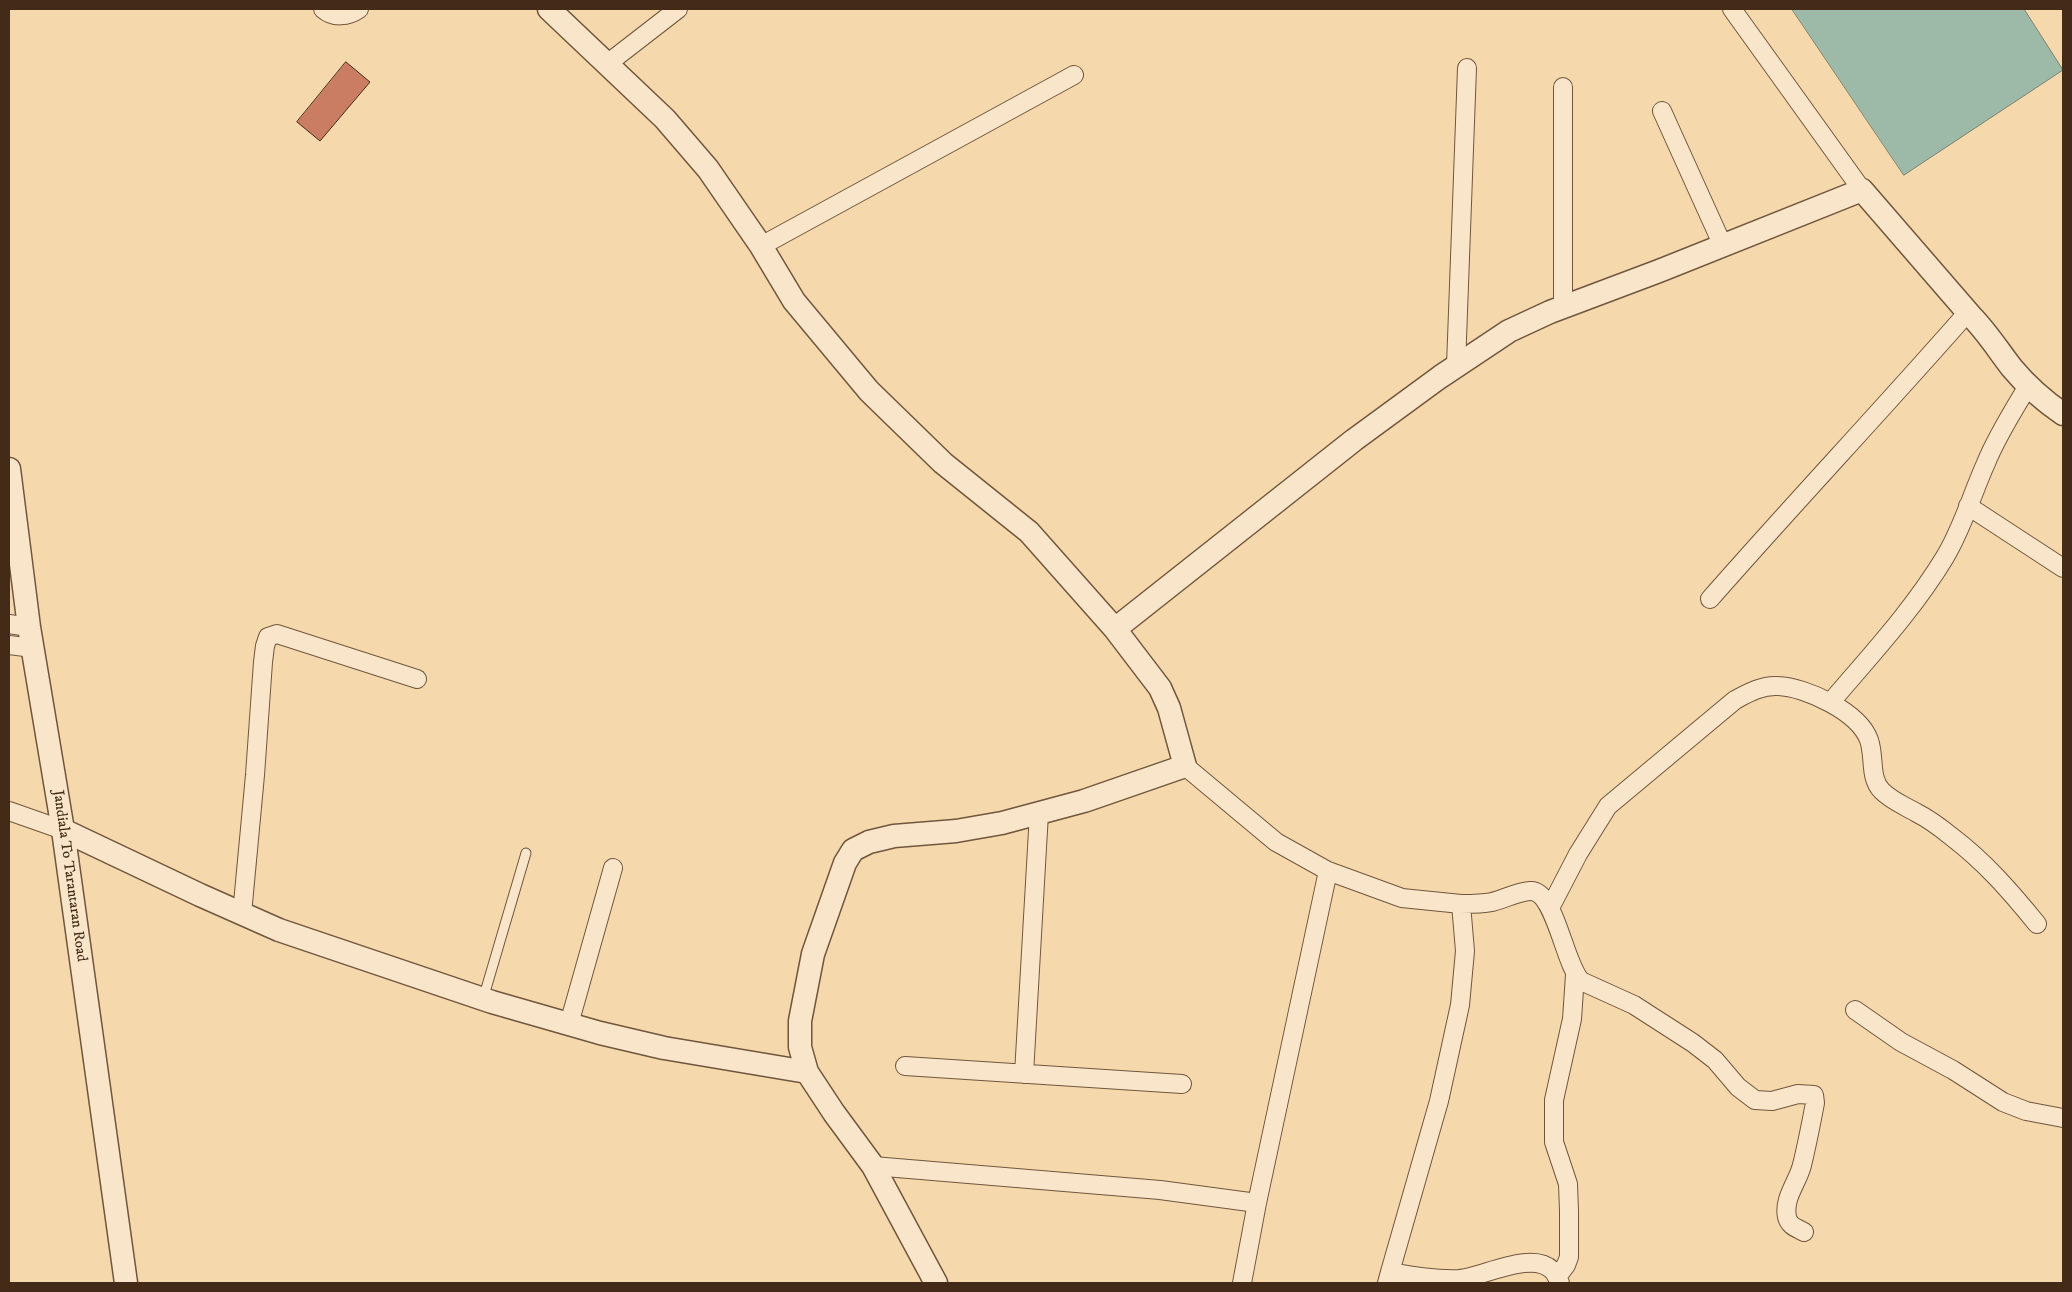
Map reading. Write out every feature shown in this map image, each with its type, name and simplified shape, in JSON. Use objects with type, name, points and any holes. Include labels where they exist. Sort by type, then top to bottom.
[{"type":"street","points":[[323,9],[327,12],[343,16],[352,14],[359,9]]},
{"type":"street","points":[[549,9],[665,119],[685,141],[708,169],[760,246],[794,301],[869,391],[943,463],[1029,532],[1115,629],[1160,688],[1169,708],[1185,766],[1276,842],[1328,871],[1402,898],[1461,904],[1490,902],[1529,891],[1542,895],[1550,908],[1575,974],[1572,1019],[1554,1100],[1554,1142],[1568,1184],[1569,1211],[1569,1257],[1558,1280],[1551,1269],[1546,1266],[1529,1263],[1509,1265],[1461,1278],[1434,1280],[1388,1278],[1439,1101],[1458,1015],[1465,951],[1461,904]]},
{"type":"street","points":[[607,64],[678,9]]},
{"type":"street","points":[[1732,9],[1862,190],[1984,328],[2010,366],[2042,400],[2063,414]]},
{"type":"street","points":[[1456,366],[1468,68]]},
{"type":"street","points":[[760,246],[1074,75]]},
{"type":"street","points":[[1563,87],[1563,307]]},
{"type":"street","points":[[1662,111],[1723,246]]},
{"type":"street","points":[[1115,629],[1354,440],[1456,366],[1509,331],[1563,307],[1862,190]]},
{"type":"street","points":[[1710,599],[1968,312]]},
{"type":"street","points":[[1830,703],[1909,610],[1945,557],[1958,533],[2000,434],[2028,386]]},
{"type":"street","name":"Jandiala To Tarantaran Road","points":[[9,469],[24,633],[64,830],[126,1283]]},
{"type":"street","points":[[1968,506],[2063,568]]},
{"type":"street","points":[[9,645],[24,633]]},
{"type":"street","points":[[242,914],[263,662],[268,637],[277,634],[418,680]]},
{"type":"street","points":[[1550,908],[1578,854],[1608,806],[1735,700],[1751,691],[1777,686],[1796,689],[1822,698],[1864,730],[1873,755],[1876,784],[1881,790],[1893,801],[1919,814],[1952,836],[2007,886],[2037,924]]},
{"type":"street","points":[[936,1283],[873,1166],[807,1072],[800,1047],[800,1021],[814,954],[846,863],[853,850],[869,842],[894,836],[956,831],[1002,823],[1084,801],[1185,766]]},
{"type":"street","points":[[9,810],[64,830],[279,930],[483,999],[664,1048],[807,1072]]},
{"type":"street","points":[[1024,1074],[1039,812]]},
{"type":"street","points":[[570,1024],[614,868]]},
{"type":"street","points":[[1242,1283],[1257,1203],[1328,871]]},
{"type":"street","points":[[1575,974],[1590,985],[1634,1005],[1693,1043],[1715,1060],[1738,1087],[1755,1100],[1772,1101],[1798,1094],[1814,1095],[1815,1103],[1801,1168],[1788,1198],[1787,1206],[1787,1216],[1790,1224],[1804,1232]]},
{"type":"street","points":[[1855,1010],[1901,1042],[1954,1070],[2003,1102],[2026,1111],[2063,1118]]},
{"type":"street","points":[[905,1066],[1182,1084]]},
{"type":"street","points":[[873,1166],[1160,1190],[1257,1203]]},
{"type":"lane","points":[[483,999],[526,853]]},
{"type":"shaded area","points":[[1792,9],[2024,9],[2063,70],[1904,175]]},
{"type":"building","points":[[346,62],[370,82],[320,141],[297,122]]}]
